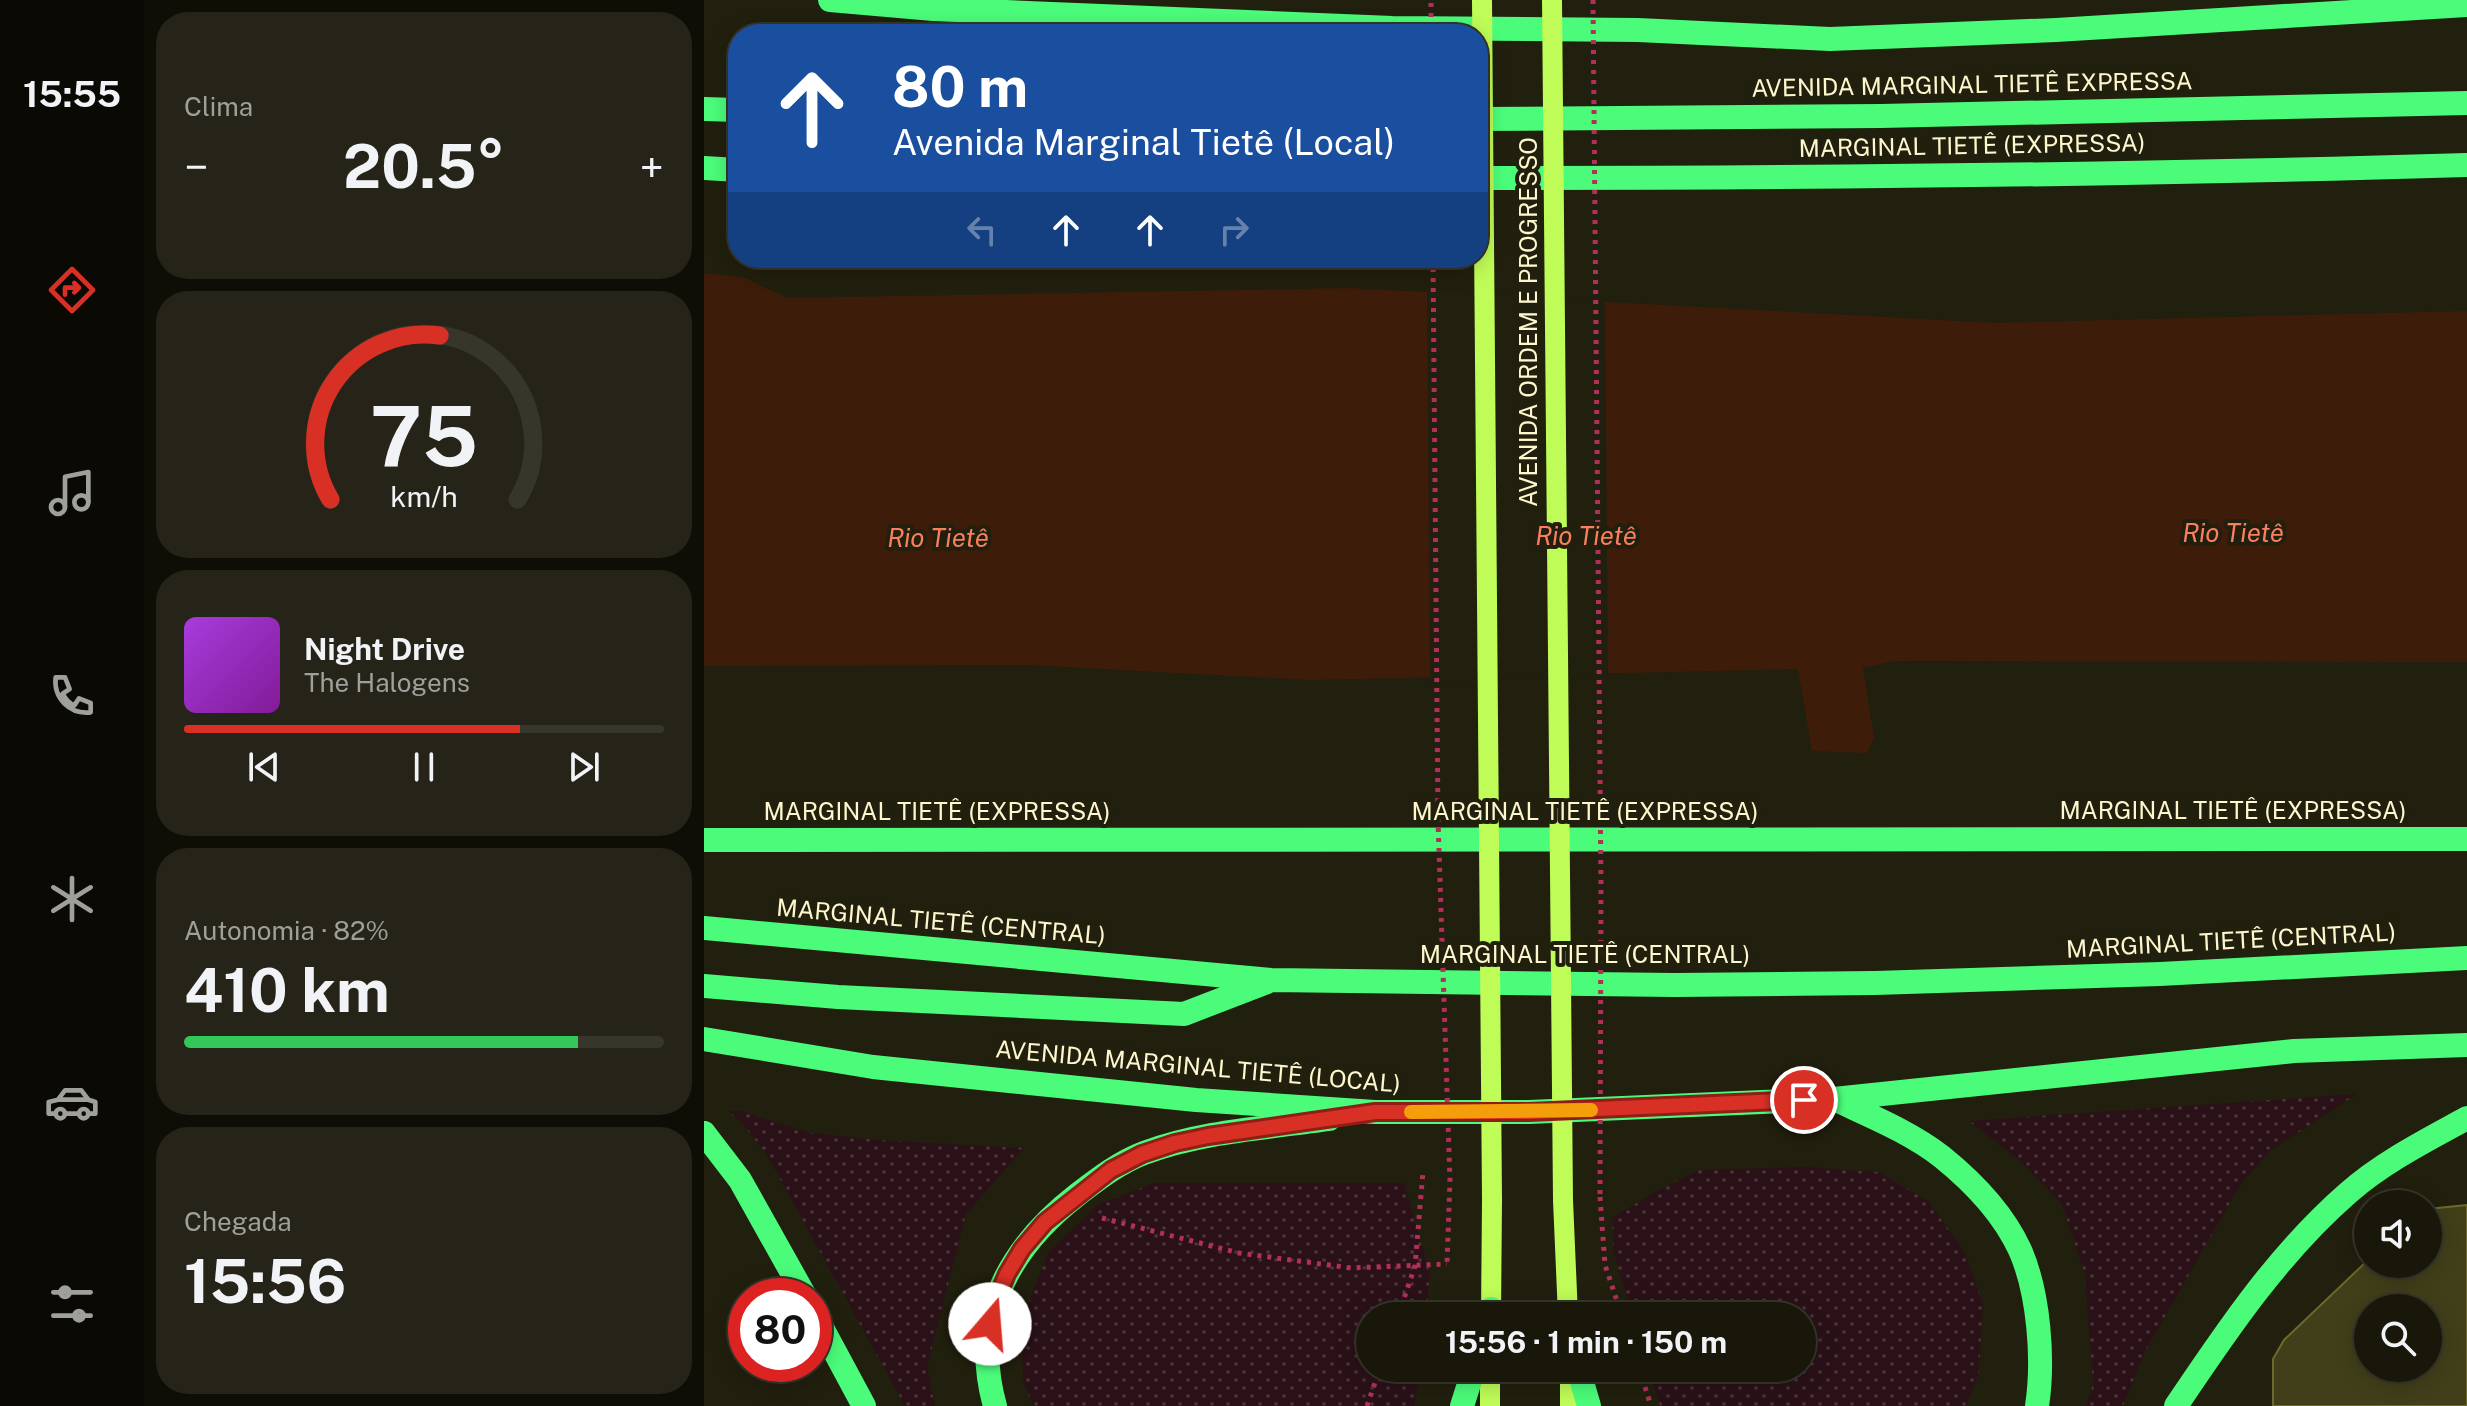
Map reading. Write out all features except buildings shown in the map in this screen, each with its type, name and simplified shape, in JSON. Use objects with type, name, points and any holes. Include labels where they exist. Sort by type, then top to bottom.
[{"type":"highway","points":[[830,0],[933,9],[1296,24]]},
{"type":"highway","points":[[1488,28],[1638,30],[1830,39],[2087,28],[2467,5]]},
{"type":"highway","points":[[2456,103],[2467,85]]},
{"type":"highway","name":"AVENIDA MARGINAL TIETÊ EXPRESSA","points":[[1488,119],[1896,115],[2456,103]]},
{"type":"highway","points":[[704,109],[728,110]]},
{"type":"highway","name":"MARGINAL TIETÊ (EXPRESSA)","points":[[1488,178],[2299,170],[2467,165]]},
{"type":"highway","points":[[704,168],[728,169]]},
{"type":"highway","name":"MARGINAL TIETÊ (EXPRESSA)","points":[[704,840],[2467,839]]},
{"type":"highway","name":"MARGINAL TIETÊ (CENTRAL)","points":[[704,928],[1271,980],[1675,985],[1875,983],[2160,974],[2467,958]]},
{"type":"highway","points":[[704,986],[838,997],[1184,1014],[1271,980]]},
{"type":"highway","name":"AVENIDA MARGINAL TIETÊ (LOCAL)","points":[[704,1039],[888,1068],[1196,1100],[1375,1112],[1529,1112],[1834,1099],[2294,1051],[2467,1045]]},
{"type":"highway","points":[[1834,1099],[1895,1129],[1940,1156],[1990,1201],[2020,1250],[2037,1312],[2040,1384],[2037,1406]]},
{"type":"highway","points":[[995,1406],[987,1340],[993,1307],[1022,1249],[1066,1203],[1111,1170],[1142,1154],[1175,1143],[1375,1112]]},
{"type":"highway","points":[[2176,1406],[2229,1327],[2266,1280],[2349,1192],[2409,1150],[2467,1118]]},
{"type":"highway","points":[[704,1133],[740,1180],[795,1278]]},
{"type":"highway","points":[[832,1346],[864,1406]]},
{"type":"highway","points":[[1462,1406],[1470,1382]]},
{"type":"highway","points":[[1582,1382],[1589,1406]]},
{"type":"main road","name":"AVENIDA ORDEM E PROGRESSO","points":[[1482,0],[1482,24]]},
{"type":"main road","name":"AVENIDA ORDEM E PROGRESSO","points":[[1552,0],[1563,1200],[1567,1302]]},
{"type":"main road","name":"AVENIDA ORDEM E PROGRESSO","points":[[1484,268],[1491,1302]]},
{"type":"main road","points":[[1490,1382],[1490,1406]]},
{"type":"main road","points":[[1570,1382],[1570,1406]]},
{"type":"path","points":[[1593,0],[1601,884],[1600,1197],[1605,1265],[1617,1302]]},
{"type":"path","points":[[1431,3],[1431,24]]},
{"type":"path","points":[[1066,1203],[1110,1222],[1239,1253],[1351,1268],[1447,1264],[1450,1181],[1438,820],[1433,268]]},
{"type":"path","points":[[1403,1302],[1415,1266],[1423,1171]]},
{"type":"path","points":[[1367,1406],[1375,1382]]},
{"type":"path","points":[[1643,1382],[1651,1406]]},
{"type":"shaded area","points":[[2357,1094],[2270,1151],[2240,1185],[2144,1353],[2123,1406],[2086,1406],[2093,1384],[2085,1275],[2062,1204],[2017,1158],[1969,1121]]},
{"type":"shaded area","points":[[728,1111],[740,1111],[811,1133],[1024,1148],[966,1214],[927,1367],[935,1406],[905,1406],[768,1157],[743,1124]]},
{"type":"shaded area","points":[[1806,1167],[1878,1172],[1928,1201],[1964,1251],[1983,1304],[1979,1372],[1966,1406],[1660,1406],[1652,1382],[1816,1382],[1816,1302],[1628,1302],[1614,1254],[1612,1218],[1699,1170]]},
{"type":"shaded area","points":[[1155,1183],[1404,1183],[1430,1274],[1427,1302],[1356,1302],[1356,1382],[1418,1382],[1414,1406],[1033,1406],[1023,1381],[1021,1321],[1048,1253],[1097,1205]]},
{"type":"water","name":"Rio Tietê","points":[[704,273],[743,277],[787,298],[1350,288],[1995,323],[2467,311],[2467,662],[1893,661],[1863,668],[1874,738],[1867,753],[1812,751],[1798,669],[1312,680],[1029,665],[704,666]]},
{"type":"pier","points":[[1427,288],[1605,298],[1608,677],[1430,681]]},
{"type":"slow traffic","points":[[1411,1112],[1591,1110]]},
{"type":"route","points":[[990,1324],[993,1307],[1007,1274],[1022,1249],[1045,1222],[1111,1170],[1142,1154],[1175,1143],[1375,1112],[1529,1112],[1804,1100]]}]
